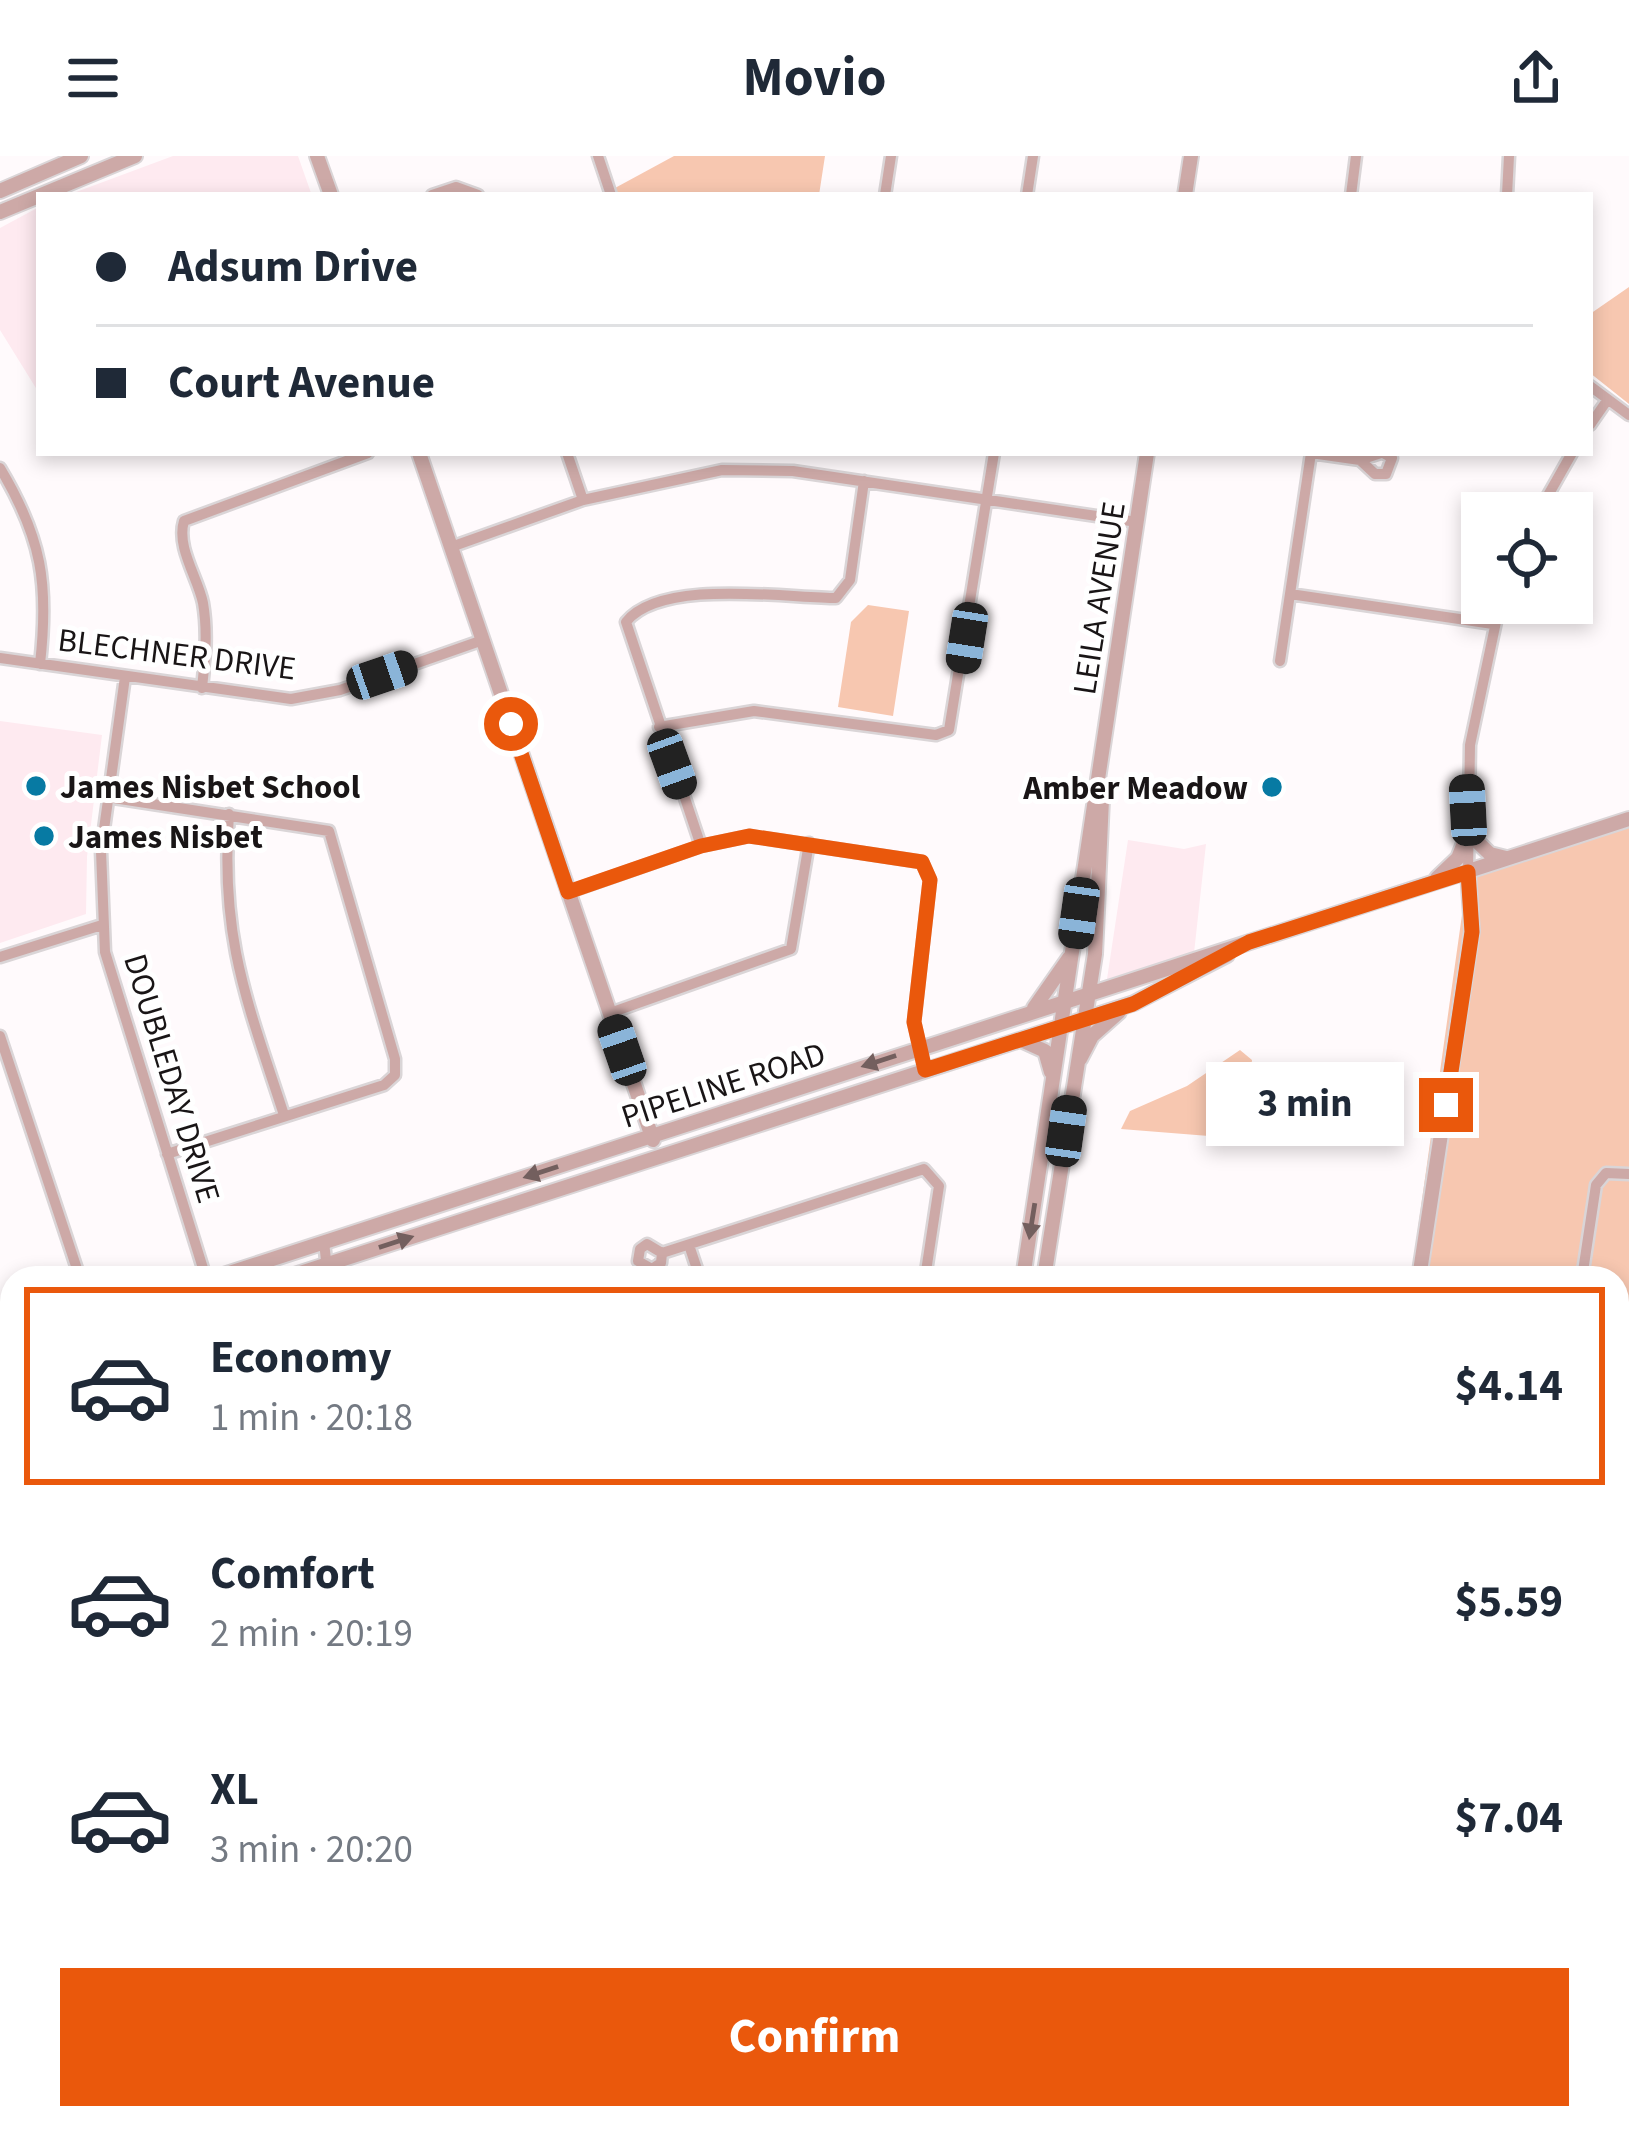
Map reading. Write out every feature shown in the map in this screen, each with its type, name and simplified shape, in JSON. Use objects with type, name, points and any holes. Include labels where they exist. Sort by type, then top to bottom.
[{"type":"street","points":[[0,191],[81,156]]},
{"type":"street","points":[[47,192],[135,156]]},
{"type":"street","points":[[317,156],[330,192]]},
{"type":"street","points":[[598,156],[610,192]]},
{"type":"street","points":[[885,192],[891,156]]},
{"type":"street","points":[[1028,192],[1033,156]]},
{"type":"street","points":[[1185,192],[1191,156]]},
{"type":"street","points":[[1351,192],[1356,156]]},
{"type":"street","points":[[1507,192],[1509,156]]},
{"type":"street","points":[[441,192],[456,187],[470,192]]},
{"type":"street","points":[[0,211],[36,196]]},
{"type":"street","points":[[1593,389],[1629,415]]},
{"type":"street","points":[[1593,420],[1606,402]]},
{"type":"street","points":[[202,688],[207,636],[202,599],[184,542],[184,521],[360,456]]},
{"type":"street","points":[[420,456],[658,1156]]},
{"type":"street","points":[[568,456],[583,500]]},
{"type":"street","points":[[659,728],[754,711],[936,735],[949,730],[994,456]]},
{"type":"street","name":"LEILA AVENUE","points":[[1026,1266],[1147,456]]},
{"type":"street","points":[[1280,661],[1311,456]]},
{"type":"street","points":[[1332,456],[1360,460],[1373,456]]},
{"type":"street","points":[[1360,460],[1376,474],[1385,474],[1392,458],[1388,456]]},
{"type":"street","points":[[1550,492],[1570,456]]},
{"type":"street","points":[[0,470],[24,509],[42,564],[46,612],[40,664]]},
{"type":"street","points":[[451,547],[583,500],[722,470],[793,471],[1137,521]]},
{"type":"street","points":[[701,846],[626,628],[633,614],[704,595],[773,590],[836,598],[850,580],[864,481]]},
{"type":"street","points":[[1290,594],[1461,619]]},
{"type":"street","points":[[1421,1266],[1472,932],[1470,745],[1493,624]]},
{"type":"street","name":"BLECHNER DRIVE","points":[[0,658],[278,699],[321,695],[483,640]]},
{"type":"street","name":"DOUBLEDAY DRIVE","points":[[125,677],[107,797],[102,925],[116,996],[206,1266]]},
{"type":"street","name":"LEILA AVENUE","points":[[1046,1266],[1099,920],[1102,752]]},
{"type":"street","points":[[107,797],[319,827],[335,838],[395,1059],[394,1075],[384,1084],[167,1154]]},
{"type":"street","points":[[229,814],[225,901],[232,952],[284,1115]]},
{"type":"street","name":"PIPELINE ROAD","points":[[248,1266],[1629,819]]},
{"type":"street","points":[[1468,833],[1490,854],[1508,858]]},
{"type":"street","points":[[1434,882],[1458,858],[1468,833]]},
{"type":"street","points":[[568,892],[701,846],[749,836],[909,859],[930,872],[916,983],[918,1048],[925,1070]]},
{"type":"street","points":[[610,1013],[791,950],[809,843]]},
{"type":"street","points":[[0,957],[102,925]]},
{"type":"street","name":"PIPELINE ROAD","points":[[342,1266],[658,1156],[1133,1004],[1249,942]]},
{"type":"street","points":[[1030,1012],[1074,950]]},
{"type":"street","points":[[1075,1069],[1092,1036],[1133,1004]]},
{"type":"street","points":[[0,1036],[76,1266]]},
{"type":"street","points":[[1016,1040],[1045,1051],[1053,1082]]},
{"type":"street","points":[[662,1252],[924,1169],[939,1186],[927,1266]]},
{"type":"street","points":[[1584,1266],[1596,1185],[1606,1173],[1629,1174]]},
{"type":"street","points":[[324,1242],[327,1266]]},
{"type":"street","points":[[689,1245],[696,1266]]},
{"type":"shaded area","points":[[173,156],[298,156],[311,192],[76,192]]},
{"type":"shaded area","points":[[674,156],[825,156],[819,192],[617,192],[615,188]]},
{"type":"shaded area","points":[[36,209],[36,388],[0,330],[0,228]]},
{"type":"shaded area","points":[[1629,287],[1629,404],[1593,375],[1593,312]]},
{"type":"shaded area","points":[[868,605],[909,611],[893,716],[838,707],[851,622]]},
{"type":"shaded area","name":"James Nisbet","points":[[0,721],[102,735],[87,857],[86,914],[0,943]]},
{"type":"shaded area","points":[[1629,820],[1629,1266],[1413,1266],[1468,872]]},
{"type":"shaded area","points":[[1128,840],[1184,849],[1206,844],[1194,953],[1107,979]]},
{"type":"shaded area","points":[[1240,1050],[1252,1060],[1245,1128],[1234,1138],[1121,1129],[1130,1111],[1187,1086]]},
{"type":"place","name":"James Nisbet School","points":[[36,786]]},
{"type":"place","name":"Amber Meadow","points":[[1272,787]]},
{"type":"place","name":"James Nisbet","points":[[44,836]]},
{"type":"route","points":[[511,724],[568,892],[701,846],[749,836],[922,862],[930,880],[914,1022],[925,1070],[1133,1004],[1249,942],[1468,872],[1472,932],[1446,1105]]}]
